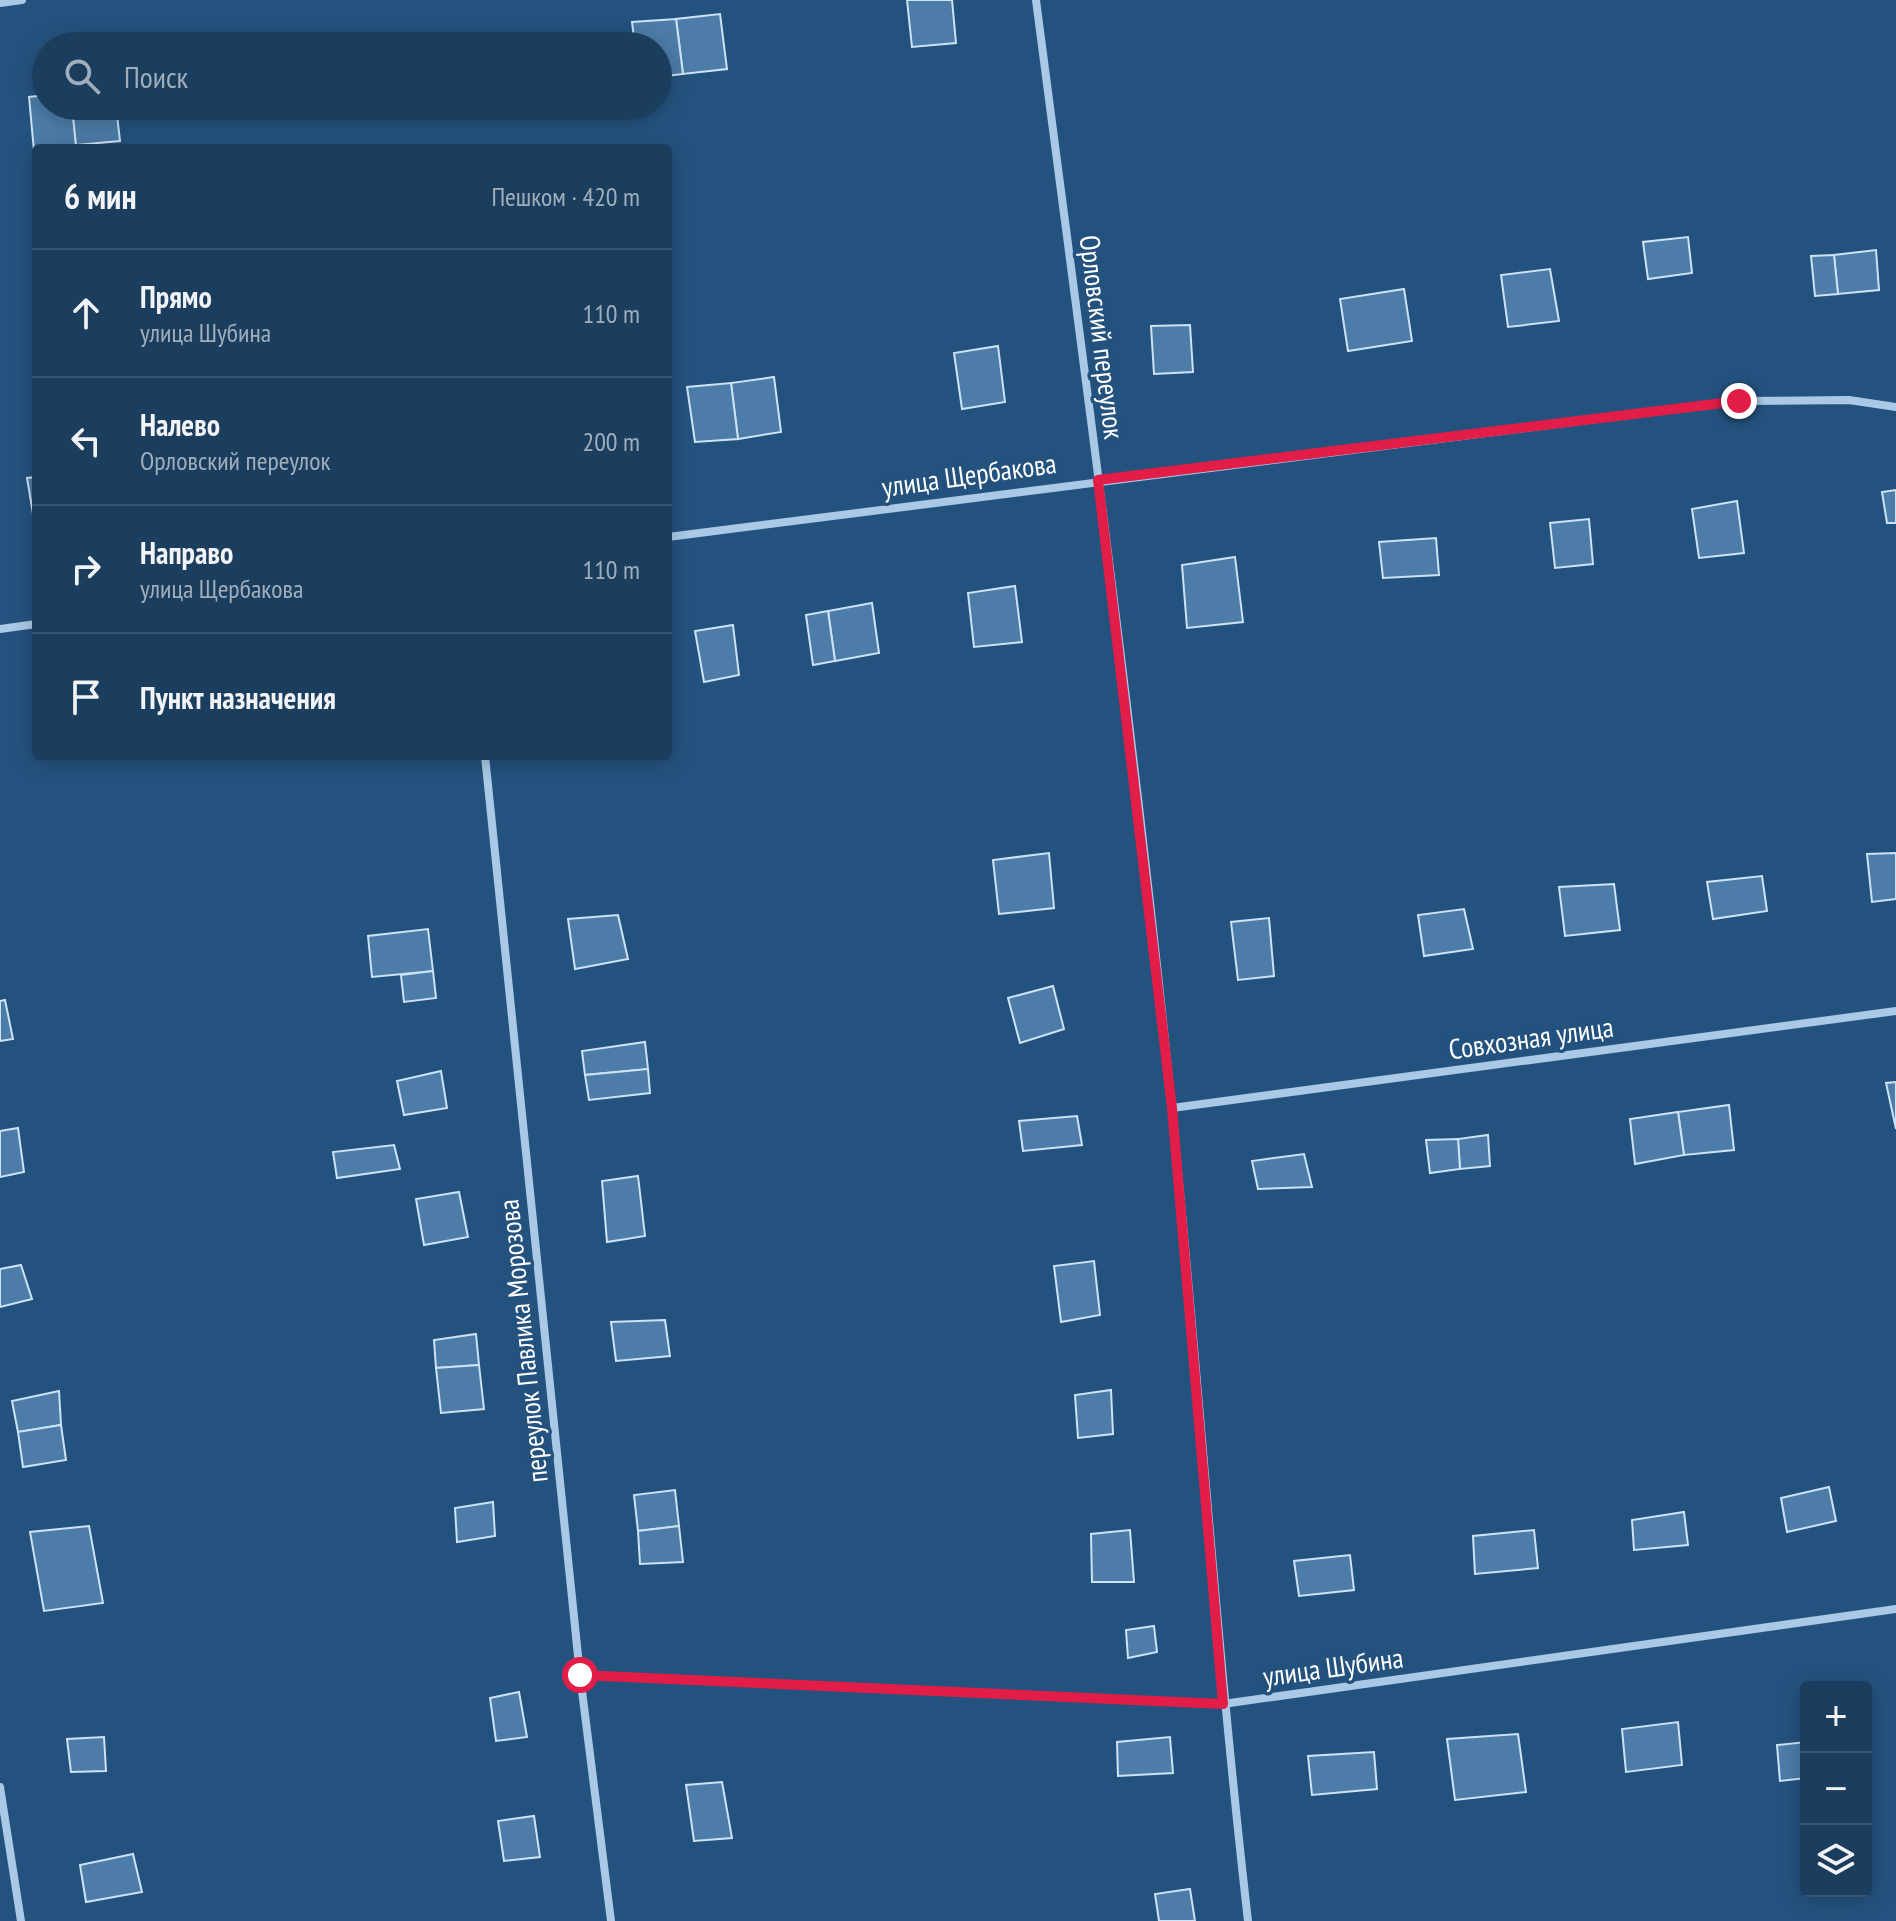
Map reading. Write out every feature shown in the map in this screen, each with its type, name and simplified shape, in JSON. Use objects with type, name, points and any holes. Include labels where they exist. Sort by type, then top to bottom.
[{"type":"street","points":[[0,3],[22,0]]},
{"type":"street","name":"Орловский переулок","points":[[1036,0],[1098,480],[1172,1108],[1223,1704],[1248,1921]]},
{"type":"street","name":"улица Щербакова","points":[[672,536],[1739,401],[1849,400],[1896,407]]},
{"type":"street","points":[[0,629],[32,625]]},
{"type":"street","name":"переулок Павлика Морозова","points":[[485,760],[580,1675],[611,1921]]},
{"type":"street","name":"Совхозная улица","points":[[1172,1108],[1896,1011]]},
{"type":"street","name":"улица Шубина","points":[[580,1675],[1223,1704],[1896,1609]]},
{"type":"street","points":[[0,1787],[21,1921]]},
{"type":"building","points":[[907,0],[952,0],[956,43],[912,47]]},
{"type":"building","points":[[720,14],[727,69],[683,74],[676,19]]},
{"type":"building","points":[[676,19],[683,74],[672,75],[672,32],[633,32],[632,22]]},
{"type":"building","points":[[29,97],[32,97],[32,120],[73,120],[76,144],[33,144]]},
{"type":"building","points":[[73,120],[118,120],[120,141],[76,144]]},
{"type":"building","points":[[1688,237],[1692,273],[1648,279],[1643,242]]},
{"type":"building","points":[[1876,250],[1879,290],[1838,294],[1834,255]]},
{"type":"building","points":[[1834,255],[1838,294],[1815,296],[1811,256]]},
{"type":"building","points":[[1550,269],[1559,321],[1508,327],[1501,275]]},
{"type":"building","points":[[1404,289],[1412,341],[1348,351],[1340,299]]},
{"type":"building","points":[[1190,325],[1193,372],[1154,374],[1151,326]]},
{"type":"building","points":[[998,346],[1005,402],[962,409],[954,353]]},
{"type":"building","points":[[774,377],[781,432],[738,439],[731,383]]},
{"type":"building","points":[[731,383],[738,439],[695,442],[687,387]]},
{"type":"building","points":[[32,477],[32,508],[27,478]]},
{"type":"building","points":[[1896,490],[1896,523],[1887,523],[1882,492]]},
{"type":"building","points":[[1737,501],[1744,553],[1699,558],[1692,509]]},
{"type":"building","points":[[1589,519],[1593,564],[1555,568],[1550,523]]},
{"type":"building","points":[[1436,538],[1439,575],[1383,578],[1379,542]]},
{"type":"building","points":[[1235,557],[1243,622],[1187,628],[1182,565]]},
{"type":"building","points":[[1015,586],[1022,642],[974,647],[968,593]]},
{"type":"building","points":[[872,603],[879,653],[835,661],[828,611]]},
{"type":"building","points":[[828,611],[835,661],[813,665],[806,615]]},
{"type":"building","points":[[733,625],[739,675],[704,682],[695,631]]},
{"type":"building","points":[[1049,853],[1054,908],[999,914],[993,860]]},
{"type":"building","points":[[1896,853],[1896,899],[1872,902],[1867,854]]},
{"type":"building","points":[[1762,876],[1767,911],[1713,919],[1707,882]]},
{"type":"building","points":[[1614,884],[1620,930],[1565,936],[1559,887]]},
{"type":"building","points":[[1464,909],[1473,949],[1424,956],[1418,915]]},
{"type":"building","points":[[618,915],[628,959],[575,969],[568,919]]},
{"type":"building","points":[[1269,918],[1274,976],[1238,980],[1231,922]]},
{"type":"building","points":[[428,929],[433,971],[372,977],[368,936]]},
{"type":"building","points":[[433,971],[436,998],[404,1002],[401,975]]},
{"type":"building","points":[[1053,986],[1064,1029],[1020,1043],[1008,998]]},
{"type":"building","points":[[5,1000],[13,1039],[0,1041],[0,1001]]},
{"type":"building","points":[[645,1042],[648,1069],[585,1075],[582,1051]]},
{"type":"building","points":[[648,1069],[650,1093],[589,1100],[585,1075]]},
{"type":"building","points":[[441,1071],[447,1108],[404,1115],[397,1081]]},
{"type":"building","points":[[1896,1082],[1896,1129],[1886,1083]]},
{"type":"building","points":[[1729,1105],[1734,1150],[1684,1155],[1678,1112]]},
{"type":"building","points":[[1678,1112],[1684,1155],[1635,1164],[1630,1119]]},
{"type":"building","points":[[1077,1116],[1082,1145],[1023,1151],[1019,1121]]},
{"type":"building","points":[[18,1128],[24,1172],[0,1177],[0,1131]]},
{"type":"building","points":[[1488,1135],[1490,1166],[1460,1169],[1458,1139]]},
{"type":"building","points":[[1458,1139],[1460,1169],[1430,1173],[1426,1140]]},
{"type":"building","points":[[394,1145],[400,1169],[337,1178],[333,1152]]},
{"type":"building","points":[[1304,1154],[1312,1187],[1258,1189],[1252,1161]]},
{"type":"building","points":[[638,1176],[645,1236],[607,1242],[602,1181]]},
{"type":"building","points":[[459,1192],[468,1237],[424,1245],[416,1199]]},
{"type":"building","points":[[1094,1261],[1100,1315],[1061,1322],[1054,1266]]},
{"type":"building","points":[[21,1265],[32,1299],[0,1307],[0,1269]]},
{"type":"building","points":[[665,1320],[670,1356],[616,1361],[611,1322]]},
{"type":"building","points":[[476,1334],[479,1365],[436,1368],[434,1340]]},
{"type":"building","points":[[479,1365],[484,1409],[441,1413],[436,1368]]},
{"type":"building","points":[[1111,1390],[1113,1434],[1078,1438],[1075,1395]]},
{"type":"building","points":[[59,1391],[61,1425],[18,1432],[12,1401]]},
{"type":"building","points":[[61,1425],[66,1460],[23,1467],[18,1432]]},
{"type":"building","points":[[1829,1487],[1836,1521],[1787,1532],[1781,1498]]},
{"type":"building","points":[[675,1490],[679,1526],[638,1531],[634,1495]]},
{"type":"building","points":[[493,1502],[495,1536],[457,1542],[455,1508]]},
{"type":"building","points":[[1684,1512],[1688,1545],[1634,1550],[1632,1520]]},
{"type":"building","points":[[89,1526],[103,1603],[44,1611],[30,1532]]},
{"type":"building","points":[[679,1526],[683,1562],[640,1564],[638,1531]]},
{"type":"building","points":[[1130,1530],[1134,1582],[1092,1582],[1091,1534]]},
{"type":"building","points":[[1534,1530],[1538,1568],[1475,1574],[1473,1536]]},
{"type":"building","points":[[1350,1555],[1354,1590],[1299,1596],[1294,1561]]},
{"type":"building","points":[[1154,1626],[1157,1652],[1128,1658],[1126,1630]]},
{"type":"building","points":[[519,1692],[527,1737],[496,1741],[490,1698]]},
{"type":"building","points":[[1678,1722],[1682,1765],[1626,1772],[1622,1729]]},
{"type":"building","points":[[1518,1734],[1526,1792],[1455,1800],[1447,1739]]},
{"type":"building","points":[[104,1737],[106,1771],[71,1772],[67,1739]]},
{"type":"building","points":[[1170,1737],[1173,1773],[1118,1776],[1117,1742]]},
{"type":"building","points":[[1800,1743],[1800,1779],[1780,1781],[1777,1745]]},
{"type":"building","points":[[1374,1752],[1377,1789],[1312,1795],[1308,1756]]},
{"type":"building","points":[[722,1782],[732,1838],[694,1841],[686,1785]]},
{"type":"building","points":[[534,1816],[540,1857],[504,1861],[498,1821]]},
{"type":"building","points":[[133,1854],[142,1892],[86,1902],[80,1865]]},
{"type":"building","points":[[1190,1889],[1195,1921],[1159,1921],[1155,1894]]},
{"type":"route","points":[[580,1675],[1223,1704],[1172,1108],[1098,480],[1739,401]]}]
